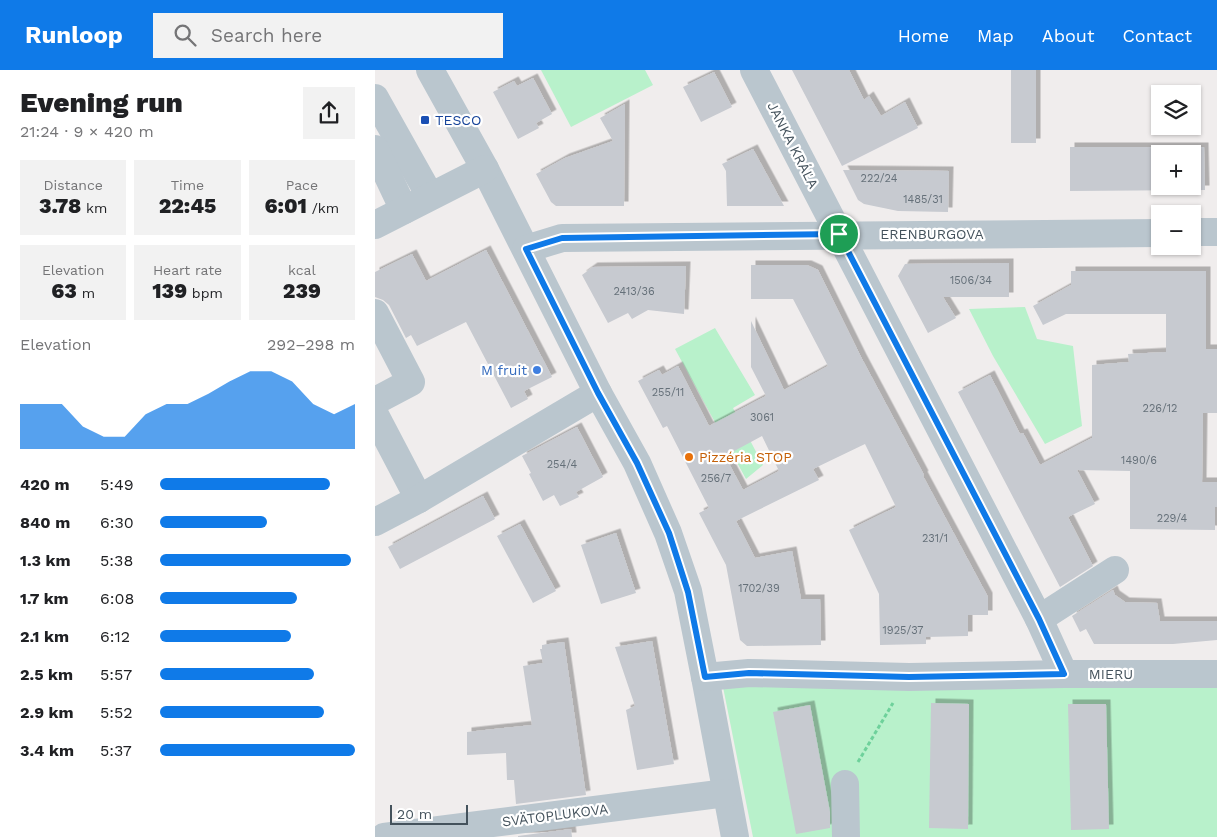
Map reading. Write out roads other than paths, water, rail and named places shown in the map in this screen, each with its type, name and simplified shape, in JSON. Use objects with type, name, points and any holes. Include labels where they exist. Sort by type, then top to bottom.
[{"type":"street","points":[[430,70],[485,169],[598,393],[637,463],[669,533],[688,592],[735,837]]},
{"type":"street","name":"JANKA KRÁĽA","points":[[753,70],[1039,619],[1064,674]]},
{"type":"street","points":[[375,98],[430,196]]},
{"type":"street","points":[[375,149],[404,210]]},
{"type":"street","points":[[376,220],[404,210],[485,169]]},
{"type":"street","points":[[1201,232],[1217,232]]},
{"type":"street","name":"ERENBURGOVA","points":[[526,249],[562,238],[839,234],[1151,233]]},
{"type":"street","points":[[375,313],[411,382],[375,401]]},
{"type":"street","points":[[375,522],[419,499],[598,393]]},
{"type":"street","points":[[375,415],[419,499]]},
{"type":"street","points":[[1039,619],[1115,570]]},
{"type":"street","name":"MIERU","points":[[705,677],[749,673],[909,677],[1217,674]]},
{"type":"street","points":[[845,784],[846,837]]},
{"type":"street","name":"SVÄTOPLUKOVA","points":[[384,837],[727,793]]},
{"type":"place","name":"TESCO","points":[[425,120]]},
{"type":"place","name":"M fruit","points":[[537,370]]},
{"type":"place","name":"Pizzéria STOP","points":[[689,457]]}]
